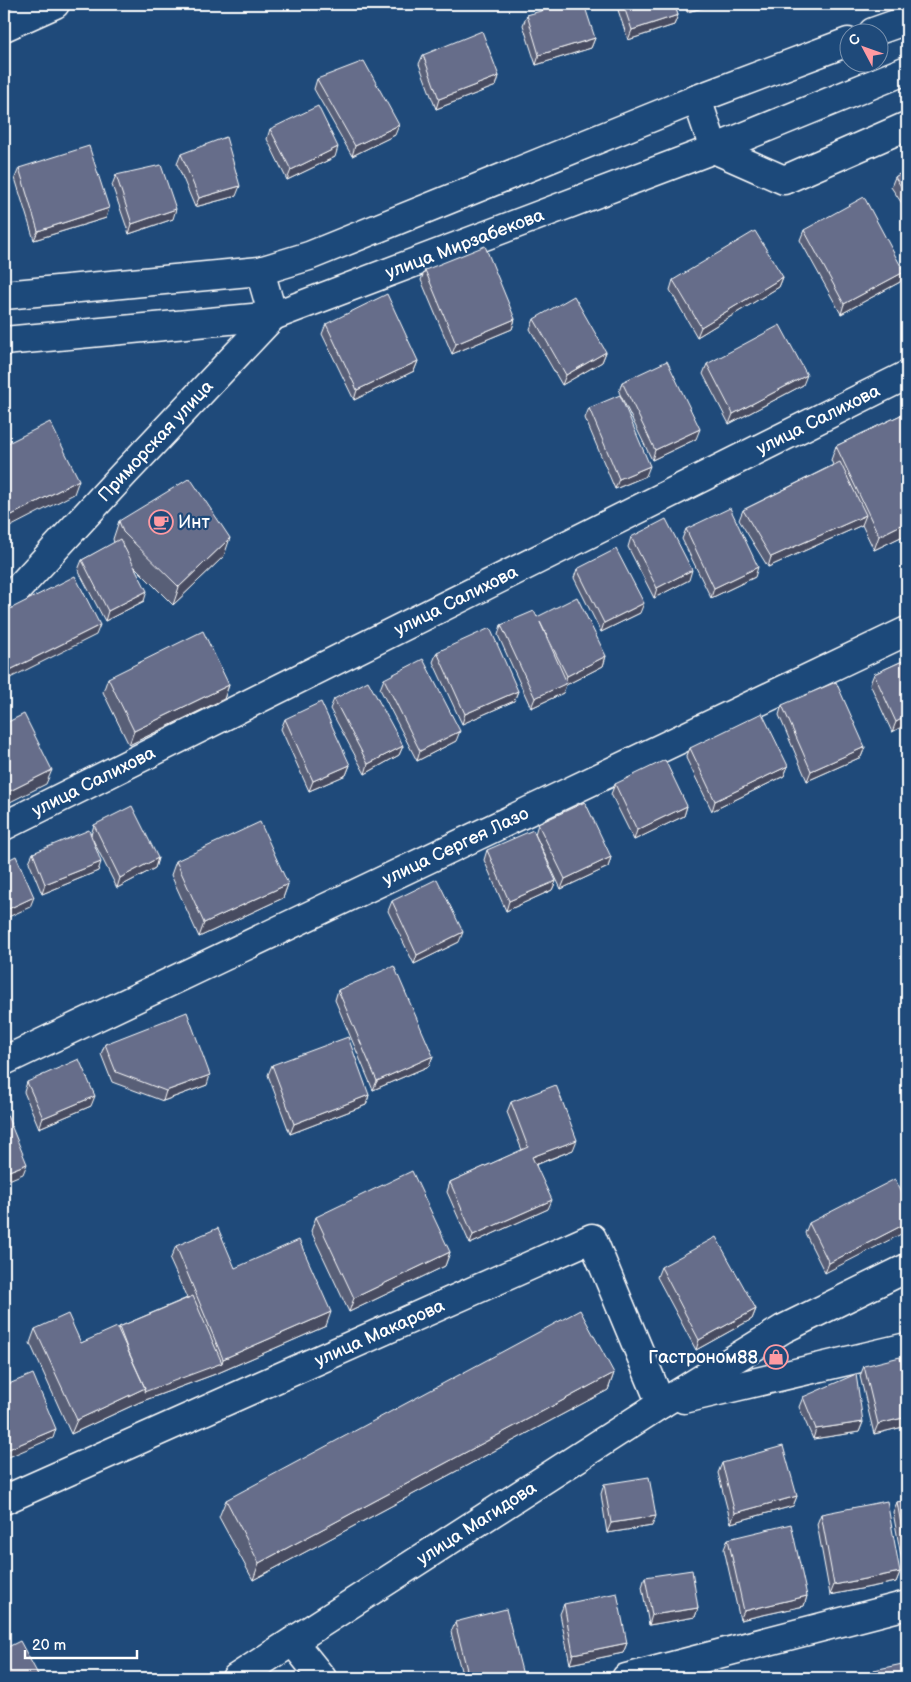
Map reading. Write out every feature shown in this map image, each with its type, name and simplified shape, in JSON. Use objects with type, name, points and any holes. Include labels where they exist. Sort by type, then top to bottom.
[{"type":"street","points":[[4,27],[55,4]]},
{"type":"street","points":[[888,27],[907,20]]},
{"type":"street","points":[[4,295],[260,271],[309,256],[697,99],[838,46]]},
{"type":"street","name":"улица Мирзабекова","points":[[4,341],[273,316],[714,149],[907,70]]},
{"type":"street","points":[[697,99],[714,149],[784,180],[907,126]]},
{"type":"street","points":[[260,271],[273,316]]},
{"type":"street","name":"Приморская улица","points":[[4,598],[14,593],[273,316]]},
{"type":"street","name":"улица Салихова","points":[[4,826],[907,375]]},
{"type":"street","name":"улица Сергея Лазо","points":[[4,1061],[907,631]]},
{"type":"street","name":"улица Макарова","points":[[4,1500],[592,1238],[661,1404]]},
{"type":"street","name":"улица Магидова","points":[[236,1678],[661,1404],[783,1329],[907,1268]]},
{"type":"street","points":[[661,1404],[907,1347]]},
{"type":"street","points":[[626,1678],[907,1605]]},
{"type":"street","points":[[293,1642],[322,1678]]},
{"type":"building","points":[[564,4],[584,4],[595,38],[539,55],[527,15]]},
{"type":"building","points":[[623,4],[674,4],[678,15],[632,30]]},
{"type":"building","points":[[482,31],[499,76],[439,99],[423,55]]},
{"type":"building","points":[[364,61],[399,125],[355,146],[317,79]]},
{"type":"building","points":[[318,106],[338,147],[291,170],[270,129]]},
{"type":"building","points":[[226,137],[240,186],[199,198],[181,154]]},
{"type":"building","points":[[89,146],[109,208],[38,231],[19,168]]},
{"type":"building","points":[[161,165],[176,209],[132,224],[116,175]]},
{"type":"building","points":[[907,169],[907,196],[895,177]]},
{"type":"building","points":[[864,197],[904,272],[844,304],[804,230]]},
{"type":"building","points":[[755,231],[783,277],[701,327],[673,280]]},
{"type":"building","points":[[485,246],[515,319],[456,344],[425,270]]},
{"type":"building","points":[[387,294],[418,361],[357,390],[326,324]]},
{"type":"building","points":[[574,296],[606,352],[566,375],[534,319]]},
{"type":"building","points":[[780,325],[807,375],[733,414],[707,364]]},
{"type":"building","points":[[667,361],[700,429],[655,450],[622,382]]},
{"type":"building","points":[[620,395],[650,466],[619,479],[589,408]]},
{"type":"building","points":[[907,412],[907,522],[879,536],[836,446]]},
{"type":"building","points":[[50,422],[79,480],[4,519],[4,445]]},
{"type":"building","points":[[840,462],[866,515],[771,557],[743,510]]},
{"type":"building","points":[[190,478],[230,538],[179,587],[123,532],[119,521]]},
{"type":"building","points":[[730,508],[758,567],[714,588],[686,529]]},
{"type":"building","points":[[666,519],[692,570],[657,588],[631,537]]},
{"type":"building","points":[[120,539],[147,591],[108,611],[82,560]]},
{"type":"building","points":[[616,549],[644,603],[604,623],[577,569]]},
{"type":"building","points":[[75,576],[100,625],[4,673],[4,612]]},
{"type":"building","points":[[577,597],[606,656],[567,676],[540,622],[567,683],[535,698],[501,625],[534,611],[537,617]]},
{"type":"building","points":[[490,628],[518,691],[465,714],[437,652]]},
{"type":"building","points":[[203,631],[229,685],[134,731],[108,678]]},
{"type":"building","points":[[423,659],[460,731],[420,751],[384,679]]},
{"type":"building","points":[[907,659],[907,716],[896,722],[874,674]]},
{"type":"building","points":[[368,681],[403,746],[368,764],[334,699]]},
{"type":"building","points":[[836,682],[865,747],[811,771],[782,705]]},
{"type":"building","points":[[321,702],[350,765],[313,781],[285,719]]},
{"type":"building","points":[[762,713],[788,766],[715,801],[690,748]]},
{"type":"building","points":[[24,714],[52,770],[4,794],[4,724]]},
{"type":"building","points":[[665,760],[687,806],[637,830],[615,784]]},
{"type":"building","points":[[585,802],[611,857],[565,879],[538,824]]},
{"type":"building","points":[[132,806],[158,858],[120,878],[94,825]]},
{"type":"building","points":[[260,822],[288,884],[204,923],[176,861]]},
{"type":"building","points":[[89,830],[101,862],[45,884],[33,853]]},
{"type":"building","points":[[533,830],[556,881],[509,901],[487,850]]},
{"type":"building","points":[[16,856],[34,897],[4,911],[4,862]]},
{"type":"building","points":[[437,879],[463,932],[417,955],[392,901]]},
{"type":"building","points":[[394,966],[433,1056],[377,1081],[338,990]]},
{"type":"building","points":[[187,1012],[210,1075],[166,1091],[116,1072],[105,1044]]},
{"type":"building","points":[[348,1037],[369,1095],[294,1124],[272,1065]]},
{"type":"building","points":[[79,1059],[95,1096],[43,1118],[27,1082]]},
{"type":"building","points":[[556,1085],[577,1140],[532,1157],[552,1200],[473,1235],[450,1182],[528,1147],[511,1102]]},
{"type":"building","points":[[4,1108],[27,1164],[4,1173]]},
{"type":"building","points":[[412,1171],[450,1252],[354,1298],[316,1217]]},
{"type":"building","points":[[895,1179],[907,1203],[907,1223],[829,1263],[809,1223]]},
{"type":"building","points":[[218,1228],[235,1268],[299,1240],[331,1312],[223,1359],[176,1246]]},
{"type":"building","points":[[716,1237],[756,1309],[699,1340],[661,1267]]},
{"type":"building","points":[[193,1296],[222,1363],[144,1392],[145,1388],[119,1327]]},
{"type":"building","points":[[580,1310],[614,1373],[259,1563],[226,1500]]},
{"type":"building","points":[[68,1314],[81,1343],[117,1327],[145,1388],[77,1420],[35,1329]]},
{"type":"building","points":[[900,1357],[907,1386],[907,1417],[878,1424],[864,1366]]},
{"type":"building","points":[[33,1374],[56,1429],[4,1451],[4,1386]]},
{"type":"building","points":[[856,1374],[863,1422],[816,1429],[803,1397]]},
{"type":"building","points":[[783,1446],[797,1496],[735,1513],[722,1463]]},
{"type":"building","points":[[649,1477],[656,1516],[611,1523],[604,1484]]},
{"type":"building","points":[[907,1500],[907,1552],[906,1552],[897,1502]]},
{"type":"building","points":[[887,1501],[900,1572],[834,1585],[821,1514]]},
{"type":"building","points":[[791,1524],[807,1596],[744,1611],[728,1539]]},
{"type":"building","points":[[692,1570],[698,1608],[652,1615],[645,1577]]},
{"type":"building","points":[[617,1593],[627,1643],[573,1654],[564,1604]]},
{"type":"building","points":[[506,1609],[523,1675],[511,1678],[469,1678],[455,1622]]},
{"type":"building","points":[[20,1641],[40,1678],[5,1678],[4,1649]]},
{"type":"building","points":[[907,1663],[907,1678],[875,1678],[874,1670]]},
{"type":"place","name":"Инт","points":[[161,522]]},
{"type":"place","name":"Гастроном88","points":[[776,1357]]}]
